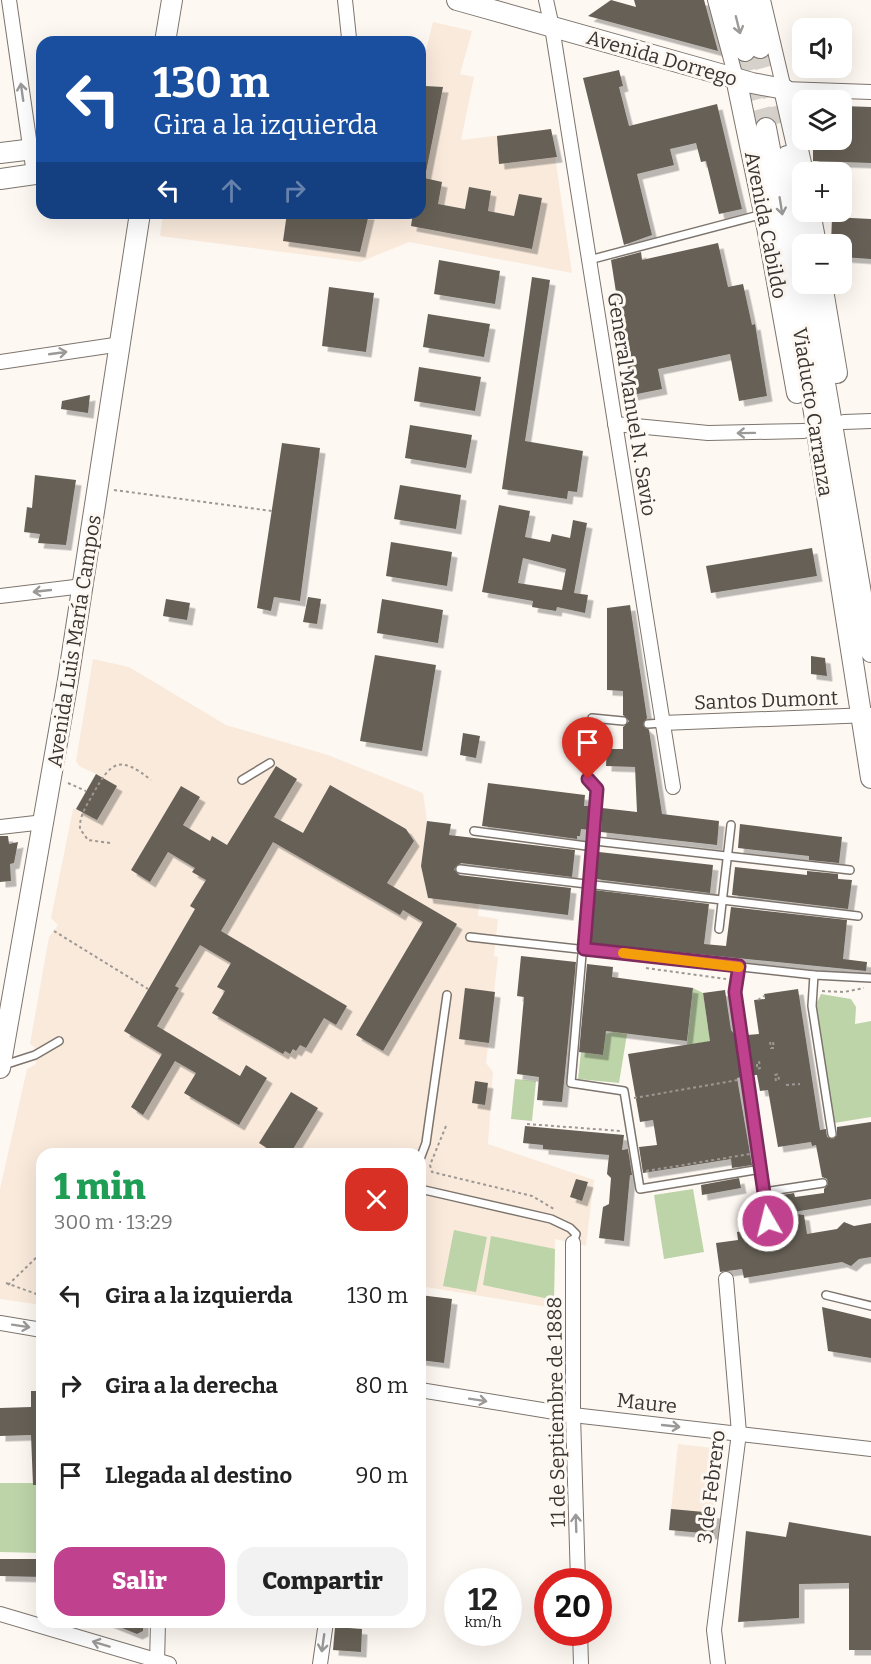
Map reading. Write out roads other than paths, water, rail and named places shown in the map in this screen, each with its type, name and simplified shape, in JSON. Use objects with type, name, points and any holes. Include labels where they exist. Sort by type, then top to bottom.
[{"type":"main road","points":[[166,36],[171,0]]},
{"type":"main road","name":"Avenida Dorrego","points":[[457,0],[736,78],[784,89]]},
{"type":"main road","points":[[732,0],[753,50],[748,0]]},
{"type":"main road","name":"Avenida Cabildo","points":[[736,78],[764,214],[828,576],[861,704],[871,778]]},
{"type":"main road","points":[[784,89],[801,162]]},
{"type":"main road","name":"Viaducto Carranza","points":[[792,272],[773,125],[799,234]]},
{"type":"main road","points":[[0,153],[36,149]]},
{"type":"main road","points":[[0,179],[36,174]]},
{"type":"main road","name":"Avenida Luis María Campos","points":[[0,1067],[44,822],[99,489],[139,219]]},
{"type":"main road","name":"Viaducto Carranza","points":[[796,294],[861,704]]},
{"type":"main road","name":"Viaducto Carranza","points":[[810,294],[871,652]]},
{"type":"main road","points":[[824,294],[871,583]]},
{"type":"street","points":[[9,0],[36,149]]},
{"type":"street","points":[[345,0],[349,36]]},
{"type":"street","name":"General Manuel N. Savio","points":[[546,0],[615,424],[655,724],[673,787]]},
{"type":"street","points":[[715,0],[736,78]]},
{"type":"street","points":[[763,0],[784,89]]},
{"type":"street","name":"Avenida Dorrego","points":[[784,89],[871,92]]},
{"type":"street","points":[[0,362],[121,344]]},
{"type":"street","points":[[844,422],[871,421]]},
{"type":"street","points":[[615,424],[708,434],[804,431]]},
{"type":"street","points":[[0,596],[83,586]]},
{"type":"street","name":"Santos Dumont","points":[[655,724],[861,704]]},
{"type":"street","points":[[0,827],[44,822]]},
{"type":"street","name":"11 de Septiembre de 1888","points":[[573,1243],[573,1415],[579,1568]]},
{"type":"street","name":"3 de Febrero","points":[[718,1664],[714,1630],[739,1433],[726,1279]]},
{"type":"street","points":[[0,1323],[36,1329]]},
{"type":"street","name":"Maure","points":[[426,1391],[573,1415],[871,1449]]},
{"type":"street","points":[[0,1614],[36,1625]]},
{"type":"street","points":[[46,1628],[161,1663],[158,1628]]},
{"type":"street","points":[[320,1664],[325,1628]]},
{"type":"street","points":[[580,1646],[581,1664]]},
{"type":"lane","points":[[589,260],[764,214]]},
{"type":"lane","points":[[592,718],[623,721]]},
{"type":"lane","points":[[242,780],[270,763]]},
{"type":"lane","points":[[588,779],[597,789],[594,844],[588,884],[571,1083],[624,1091],[640,1189],[761,1169]]},
{"type":"lane","points":[[719,929],[731,825]]},
{"type":"lane","points":[[474,831],[850,870]]},
{"type":"lane","points":[[460,869],[858,916]]},
{"type":"lane","points":[[470,937],[814,975],[871,978]]},
{"type":"lane","points":[[739,966],[735,992],[768,1221]]},
{"type":"lane","points":[[814,975],[812,1006],[832,1134]]},
{"type":"lane","points":[[424,1148],[447,995]]},
{"type":"lane","points":[[0,1067],[35,1055],[60,1041]]},
{"type":"lane","points":[[764,1192],[823,1183]]},
{"type":"lane","points":[[426,1190],[551,1219],[570,1228],[576,1234],[573,1243]]},
{"type":"lane","points":[[826,1295],[871,1306]]},
{"type":"tunnel","points":[[760,48],[780,123]]},
{"type":"tunnel","points":[[745,51],[766,128]]}]
